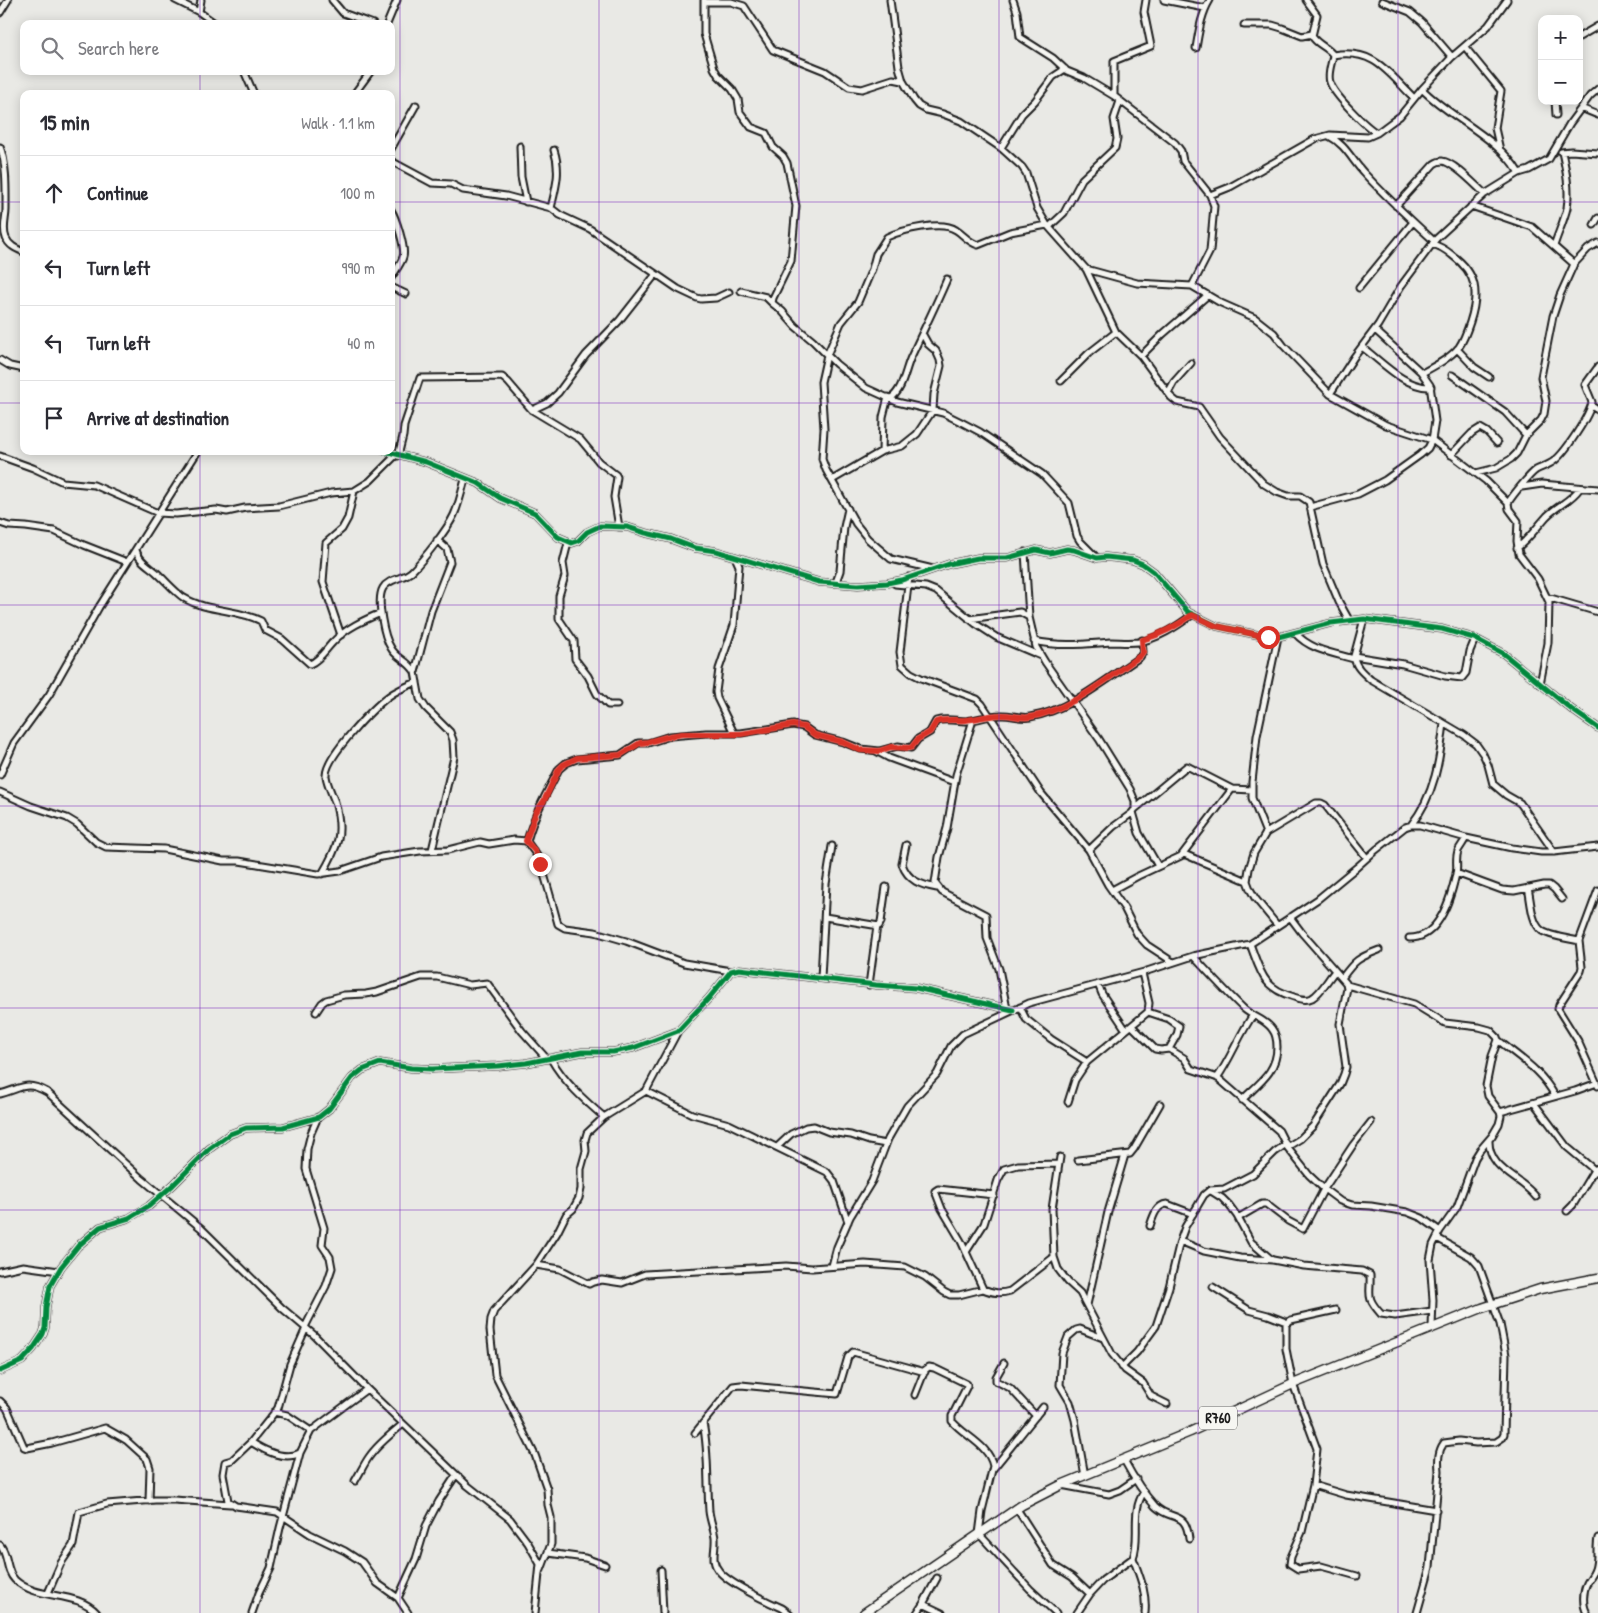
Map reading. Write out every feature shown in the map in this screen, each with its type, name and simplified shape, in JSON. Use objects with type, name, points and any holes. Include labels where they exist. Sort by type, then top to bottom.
[{"type":"main road","name":"R760","points":[[864,1613],[978,1534],[1060,1485],[1190,1432],[1293,1384],[1492,1304],[1540,1289],[1598,1278]]},
{"type":"street","points":[[0,12],[8,0]]},
{"type":"street","points":[[175,0],[210,20]]},
{"type":"street","points":[[199,12],[201,0]]},
{"type":"street","points":[[332,0],[343,13],[362,20]]},
{"type":"street","points":[[389,20],[398,0]]},
{"type":"street","points":[[890,0],[899,67],[903,81],[919,106],[926,110],[954,117],[1016,160],[1026,173],[1034,199],[1048,226],[1086,269],[1116,332],[1141,356],[1168,393],[1177,402],[1199,407],[1220,437],[1264,484],[1277,492],[1288,496],[1300,496],[1309,502],[1323,564],[1338,602],[1349,620]]},
{"type":"street","points":[[1013,0],[1017,12],[1020,36],[1053,58],[1065,69],[1114,96],[1175,143],[1189,170],[1210,195],[1215,212],[1212,241],[1210,250],[1192,286]]},
{"type":"street","points":[[1114,96],[1114,62],[1152,46],[1144,12],[1146,0]]},
{"type":"street","points":[[1164,0],[1197,3],[1205,8]]},
{"type":"street","points":[[1196,48],[1199,25],[1210,0]]},
{"type":"street","points":[[1306,0],[1317,15],[1312,34],[1317,42],[1334,55]]},
{"type":"street","points":[[772,303],[792,258],[791,249],[796,206],[788,167],[782,156],[770,144],[766,134],[751,127],[744,119],[735,93],[714,68],[704,34],[704,1],[731,2],[744,6],[773,50],[825,71],[849,87],[862,89],[893,79],[903,81]]},
{"type":"street","points":[[1382,1],[1410,12],[1422,22],[1452,56]]},
{"type":"street","points":[[1210,195],[1230,187],[1315,139],[1328,136],[1360,137],[1377,133],[1400,116],[1452,56],[1488,26],[1504,2]]},
{"type":"street","points":[[1244,25],[1272,25],[1302,36],[1312,34]]},
{"type":"street","points":[[1583,35],[1598,26]]},
{"type":"street","points":[[1465,46],[1501,91],[1495,128],[1500,150]]},
{"type":"street","points":[[1334,55],[1359,54],[1380,63],[1414,98]]},
{"type":"street","points":[[1334,55],[1329,77],[1331,85],[1354,114],[1366,126],[1377,133]]},
{"type":"street","points":[[1001,148],[1022,114],[1053,78],[1065,69]]},
{"type":"street","points":[[246,75],[252,90]]},
{"type":"street","points":[[357,90],[368,75]]},
{"type":"street","points":[[1422,89],[1438,104],[1477,131],[1500,150],[1511,160],[1519,173]]},
{"type":"street","points":[[1330,394],[1375,330],[1401,286],[1433,243],[1485,194],[1519,173],[1540,165],[1553,154],[1566,129],[1598,89]]},
{"type":"street","points":[[933,569],[891,559],[885,555],[862,533],[826,470],[822,459],[824,429],[822,382],[827,355],[841,323],[858,302],[872,269],[876,254],[887,237],[920,228],[946,226],[956,229],[965,239],[978,245],[1010,232],[1048,226],[1064,213],[1082,179],[1115,148],[1117,140],[1114,119],[1120,101]]},
{"type":"street","points":[[395,142],[416,105]]},
{"type":"street","points":[[1555,105],[1556,115]]},
{"type":"street","points":[[1581,108],[1598,115]]},
{"type":"street","points":[[1328,136],[1340,143],[1363,171],[1433,243],[1457,258],[1476,288],[1475,308],[1467,333],[1457,349],[1422,374]]},
{"type":"street","points":[[520,146],[521,177],[526,202]]},
{"type":"street","points":[[0,147],[4,159],[5,234],[9,243]]},
{"type":"street","points":[[551,208],[558,174],[554,150]]},
{"type":"street","points":[[1553,154],[1562,152],[1598,153]]},
{"type":"street","points":[[1554,246],[1568,200],[1562,152]]},
{"type":"street","points":[[1396,206],[1438,161],[1444,161],[1454,167],[1485,194]]},
{"type":"street","points":[[395,164],[428,182],[451,184],[463,190],[506,196],[551,208],[560,215],[590,229],[678,289],[701,299],[722,296],[729,292]]},
{"type":"street","points":[[1471,206],[1532,227],[1574,264]]},
{"type":"street","points":[[395,216],[404,256],[395,271]]},
{"type":"street","points":[[1594,225],[1598,218]]},
{"type":"street","points":[[1359,288],[1414,222]]},
{"type":"street","points":[[0,238],[20,250]]},
{"type":"street","points":[[1476,473],[1496,468],[1511,460],[1526,435],[1541,420],[1546,401],[1541,377],[1560,295],[1574,264],[1588,249],[1598,243]]},
{"type":"street","points":[[1086,269],[1137,283],[1192,286],[1234,310],[1255,318],[1268,328],[1330,394],[1386,425],[1432,440],[1476,473],[1508,503],[1509,509],[1518,521],[1517,548],[1519,554],[1538,579],[1549,602],[1548,643],[1540,684]]},
{"type":"street","points":[[532,410],[547,403],[558,393],[586,355],[618,321],[656,274]]},
{"type":"street","points":[[882,452],[882,423],[890,398],[898,391],[947,279]]},
{"type":"street","points":[[395,288],[406,294]]},
{"type":"street","points":[[742,291],[766,297],[795,326],[866,388],[897,402],[933,410],[949,416],[980,432],[1042,474],[1069,503],[1076,536],[1097,558]]},
{"type":"street","points":[[1141,356],[1208,295]]},
{"type":"street","points":[[1310,507],[1358,494],[1385,480],[1420,455],[1428,448],[1432,440],[1436,421],[1430,386],[1422,374],[1375,330]]},
{"type":"street","points":[[1061,381],[1089,353],[1116,332]]},
{"type":"street","points":[[832,480],[882,452],[902,446],[913,438],[933,410],[934,394],[941,366],[936,351],[928,344],[923,335]]},
{"type":"street","points":[[1362,347],[1409,383],[1421,387],[1430,386]]},
{"type":"street","points":[[1457,349],[1474,367],[1489,377]]},
{"type":"street","points":[[0,360],[10,366],[20,368]]},
{"type":"street","points":[[1168,393],[1174,382],[1191,363]]},
{"type":"street","points":[[1508,503],[1537,470],[1553,462],[1558,457],[1582,424],[1591,406],[1591,398],[1585,385],[1598,367]]},
{"type":"street","points":[[1452,375],[1505,412],[1526,435]]},
{"type":"street","points":[[0,456],[63,482],[94,485],[158,513],[176,514],[216,510],[227,512],[245,508],[279,506],[331,493],[354,491],[370,481],[397,455],[420,378],[502,377],[532,410],[580,439],[599,462],[616,475],[614,497],[619,527]]},
{"type":"street","points":[[1591,406],[1598,410]]},
{"type":"street","points":[[1450,455],[1472,433],[1480,428],[1487,432],[1497,443]]},
{"type":"street","points":[[0,775],[14,744],[49,695],[88,625],[195,455]]},
{"type":"street","points":[[397,455],[434,465],[478,483],[500,498],[535,513],[558,537],[568,543],[578,541],[587,532],[600,526],[627,527],[671,538],[695,548],[734,556],[819,582],[858,585],[887,583],[931,588],[936,590],[969,619],[996,637],[1041,656]]},
{"type":"street","points":[[416,672],[410,664],[391,649],[380,598],[384,586],[411,572],[437,540],[453,517],[465,478]]},
{"type":"street","points":[[1522,487],[1542,484],[1598,489]]},
{"type":"street","points":[[1517,548],[1528,539],[1548,515],[1572,498],[1580,488]]},
{"type":"street","points":[[341,635],[323,582],[322,572],[326,556],[326,543],[342,529],[348,518],[354,491]]},
{"type":"street","points":[[836,582],[840,571],[844,527],[848,509]]},
{"type":"street","points":[[0,523],[9,526],[54,531],[127,562]]},
{"type":"street","points":[[432,850],[452,769],[454,749],[447,727],[423,704],[416,672],[431,611],[450,562],[447,549],[437,540]]},
{"type":"street","points":[[568,543],[562,563],[565,576],[559,596],[560,620],[574,641],[575,659],[588,676],[597,694],[608,705],[617,705]]},
{"type":"street","points":[[887,583],[978,558],[1007,558],[1036,550],[1050,553],[1067,549],[1097,558],[1121,558],[1143,564],[1154,572],[1192,615],[1216,626],[1268,637],[1278,637],[1332,623],[1364,619],[1442,629],[1475,639],[1504,654],[1598,728]]},
{"type":"street","points":[[136,550],[141,559],[165,579],[182,597],[207,607],[257,619],[262,622],[265,630],[282,639],[303,656],[307,663],[313,663],[341,635],[355,625],[382,613]]},
{"type":"street","points":[[1025,552],[1029,617],[1034,641],[1041,656],[1073,701],[1130,789],[1136,801],[1134,811],[1136,827],[1158,866]]},
{"type":"street","points":[[734,556],[739,566],[734,625],[719,669],[716,692],[734,733]]},
{"type":"street","points":[[909,577],[900,652],[902,665],[911,673],[921,678],[977,699],[1042,793],[1089,850],[1124,908],[1137,934],[1147,945],[1173,962]]},
{"type":"street","points":[[1547,597],[1598,612]]},
{"type":"street","points":[[969,619],[1020,612],[1029,617]]},
{"type":"street","points":[[1034,641],[1055,645],[1137,642],[1163,634],[1192,615]]},
{"type":"street","points":[[1364,619],[1354,658],[1362,672],[1371,680],[1476,744],[1488,764],[1493,784],[1506,795],[1520,803],[1554,852]]},
{"type":"street","points":[[1295,633],[1301,640],[1312,646],[1354,658],[1404,664],[1445,676],[1462,678],[1466,673],[1470,651],[1475,639]]},
{"type":"street","points":[[1266,832],[1255,808],[1252,790],[1257,736],[1278,637]]},
{"type":"street","points":[[526,841],[536,812],[544,801],[559,769],[577,758],[620,755],[637,744],[670,736],[741,734],[793,725],[804,727],[815,735],[843,742],[860,750],[876,751],[898,746],[911,748],[918,739],[930,732],[936,722],[941,720],[973,720],[1000,714],[1016,718],[1031,717],[1045,714],[1073,701],[1140,656],[1143,652],[1142,640]]},
{"type":"street","points":[[322,874],[336,847],[340,831],[336,806],[326,776],[329,767],[342,744],[358,725],[390,695],[417,682]]},
{"type":"street","points":[[937,888],[935,876],[947,828],[954,782],[973,720]]},
{"type":"street","points":[[1411,825],[1421,812],[1440,761],[1444,723]]},
{"type":"street","points":[[876,751],[889,758],[954,782]]},
{"type":"street","points":[[1089,850],[1187,766],[1232,789],[1252,790]]},
{"type":"street","points":[[1112,890],[1184,854],[1232,789]]},
{"type":"street","points":[[0,792],[31,806],[67,818],[77,824],[96,842],[106,847],[164,849],[223,861],[239,861],[285,870],[322,874],[340,871],[381,857],[432,850],[448,850],[480,842],[489,844],[514,840],[526,841],[535,851],[540,861],[559,925],[626,940],[684,963],[731,971],[739,969],[916,988],[1010,1009]]},
{"type":"street","points":[[1247,882],[1254,853],[1266,832],[1316,803],[1321,802],[1367,858]]},
{"type":"street","points":[[832,1266],[837,1247],[848,1223],[872,1181],[886,1144],[908,1106],[937,1074],[951,1046],[958,1038],[1010,1009],[1050,996],[1142,973],[1192,956],[1250,944],[1318,899],[1376,850],[1405,827],[1411,825],[1432,828],[1512,848],[1554,852],[1598,847]]},
{"type":"street","points":[[1409,938],[1420,937],[1442,917],[1456,873],[1457,854],[1466,838]]},
{"type":"street","points":[[906,845],[902,864],[910,879],[920,884],[937,888],[959,902],[986,915],[987,938],[1010,1009]]},
{"type":"street","points":[[821,978],[820,968],[826,884],[832,846]]},
{"type":"street","points":[[1184,854],[1247,882],[1255,898],[1277,925]]},
{"type":"street","points":[[1456,873],[1502,890],[1514,891],[1549,885],[1562,898]]},
{"type":"street","points":[[869,984],[877,926],[881,922],[886,887]]},
{"type":"street","points":[[1528,888],[1535,919],[1540,929],[1546,933],[1580,941]]},
{"type":"street","points":[[1500,1112],[1597,1084],[1578,1041],[1558,1009],[1581,971],[1580,941],[1598,890]]},
{"type":"street","points":[[825,917],[877,926]]},
{"type":"street","points":[[1290,917],[1347,985],[1414,1004],[1445,1023],[1490,1030],[1498,1040],[1547,1082],[1555,1096]]},
{"type":"street","points":[[1250,944],[1264,979],[1272,988],[1283,994],[1304,1000],[1314,997],[1335,971]]},
{"type":"street","points":[[1342,978],[1360,957],[1379,950]]},
{"type":"street","points":[[1192,956],[1246,1011],[1262,1019],[1272,1028],[1277,1043],[1277,1058],[1270,1072],[1242,1100]]},
{"type":"street","points":[[536,1613],[541,1570],[551,1544],[551,1523],[547,1489],[535,1455],[495,1375],[490,1330],[491,1319],[494,1311],[536,1265],[557,1233],[566,1215],[577,1202],[581,1189],[581,1169],[586,1151],[586,1135],[604,1117],[646,1091],[678,1031],[731,971]]},
{"type":"street","points":[[1068,1102],[1075,1080],[1087,1062],[1148,1012],[1149,1003],[1142,973]]},
{"type":"street","points":[[316,1012],[326,1000],[344,995],[371,993],[421,977],[437,977],[470,984],[486,983],[522,1031],[585,1101],[604,1117]]},
{"type":"street","points":[[1098,984],[1102,994],[1126,1030]]},
{"type":"street","points":[[1122,1367],[1152,1333],[1160,1318],[1180,1241],[1185,1227],[1204,1194],[1210,1190],[1224,1189],[1253,1174],[1275,1152],[1300,1139],[1313,1126],[1340,1084],[1346,1067],[1340,1024],[1347,985]]},
{"type":"street","points":[[1020,1007],[1030,1023],[1087,1062]]},
{"type":"street","points":[[1148,1012],[1169,1019],[1179,1026],[1177,1035],[1169,1049]]},
{"type":"street","points":[[1216,1078],[1232,1054],[1244,1028],[1253,1015]]},
{"type":"street","points":[[1132,1026],[1155,1048],[1161,1050],[1169,1049],[1184,1058],[1189,1068],[1216,1078],[1242,1100],[1279,1132],[1287,1146],[1309,1174],[1324,1189],[1347,1204],[1372,1206],[1414,1214],[1440,1231]]},
{"type":"street","points":[[230,1504],[225,1489],[224,1462],[232,1460],[252,1442],[279,1405],[290,1364],[329,1279],[332,1268],[330,1257],[322,1245],[324,1228],[306,1169],[309,1141],[315,1122],[329,1109],[352,1078],[362,1070],[376,1064],[387,1063],[411,1068],[432,1069],[513,1065],[582,1052],[622,1051],[678,1031]]},
{"type":"street","points":[[1432,1328],[1433,1300],[1430,1260],[1433,1245],[1440,1231],[1457,1207],[1475,1158],[1499,1124],[1500,1112],[1488,1096],[1486,1086],[1492,1056],[1498,1040]]},
{"type":"street","points":[[0,1094],[27,1085],[36,1086],[47,1092],[201,1228],[456,1475],[495,1509],[510,1519],[537,1557],[541,1570]]},
{"type":"street","points":[[646,1091],[692,1114],[729,1124],[827,1172],[836,1187],[848,1223]]},
{"type":"street","points":[[1534,1103],[1567,1147],[1597,1170],[1567,1211]]},
{"type":"street","points":[[1078,1160],[1130,1154],[1160,1104]]},
{"type":"street","points":[[0,1371],[22,1361],[33,1349],[46,1328],[46,1306],[50,1286],[58,1271],[78,1246],[97,1229],[139,1213],[209,1149],[230,1134],[246,1128],[283,1126],[319,1117]]},
{"type":"street","points":[[1238,1218],[1262,1204],[1266,1204],[1302,1229],[1324,1189],[1353,1145],[1371,1122]]},
{"type":"street","points":[[777,1147],[791,1134],[806,1127],[814,1126],[829,1132],[886,1144]]},
{"type":"street","points":[[1489,1140],[1490,1151],[1498,1165],[1528,1187],[1536,1197]]},
{"type":"street","points":[[1087,1305],[1108,1212],[1125,1155]]},
{"type":"street","points":[[1060,1157],[1052,1208],[1054,1257],[1058,1269],[1080,1293],[1112,1354],[1122,1367],[1142,1383],[1151,1396],[1167,1404]]},
{"type":"street","points":[[966,1252],[984,1224],[1001,1174],[1006,1167],[1058,1164]]},
{"type":"street","points":[[983,1289],[966,1252],[942,1209],[935,1191],[938,1189],[994,1195]]},
{"type":"street","points":[[1210,1190],[1222,1198],[1238,1218],[1251,1242],[1272,1260]]},
{"type":"street","points":[[1150,1226],[1158,1208],[1163,1204],[1192,1214]]},
{"type":"street","points":[[1417,1613],[1430,1567],[1439,1471],[1438,1457],[1441,1447],[1444,1443],[1459,1441],[1496,1442],[1504,1434],[1506,1355],[1500,1324],[1475,1259],[1437,1238]]},
{"type":"street","points":[[1180,1241],[1204,1251],[1240,1258],[1362,1271],[1368,1273],[1371,1277],[1369,1291],[1371,1300],[1381,1314],[1386,1316],[1432,1312]]},
{"type":"street","points":[[536,1265],[560,1269],[589,1284],[602,1280],[622,1283],[645,1274],[786,1266],[812,1268],[865,1264],[894,1265],[914,1270],[950,1295],[959,1295],[983,1289],[992,1293],[1003,1294],[1010,1291],[1054,1257]]},
{"type":"street","points":[[0,1271],[23,1266],[58,1271]]},
{"type":"street","points":[[1213,1287],[1249,1310],[1286,1322],[1336,1310]]},
{"type":"street","points":[[1286,1322],[1286,1349],[1293,1384],[1317,1449],[1314,1485],[1302,1532],[1291,1557],[1290,1564],[1298,1569],[1321,1566],[1356,1576]]},
{"type":"street","points":[[1085,1476],[1076,1420],[1070,1402],[1060,1385],[1062,1353],[1068,1337],[1076,1330],[1080,1329],[1104,1338]]},
{"type":"street","points":[[695,1432],[728,1390],[736,1385],[838,1394],[848,1356],[853,1352],[924,1372]]},
{"type":"street","points":[[1004,1364],[996,1377],[996,1381],[1010,1388],[1036,1416]]},
{"type":"street","points":[[915,1395],[924,1372],[928,1367],[967,1384],[952,1416],[952,1421],[992,1460],[992,1469],[978,1534],[1030,1589],[1056,1613]]},
{"type":"street","points":[[252,1613],[259,1592],[271,1568],[300,1453],[311,1431],[368,1389]]},
{"type":"street","points":[[0,1401],[7,1408],[24,1446],[27,1448],[57,1442],[105,1428],[126,1440],[147,1459],[150,1468],[148,1501]]},
{"type":"street","points":[[992,1469],[1044,1408]]},
{"type":"street","points":[[274,1412],[288,1415],[311,1431]]},
{"type":"street","points":[[703,1423],[707,1442],[709,1513],[715,1539],[713,1556],[719,1572],[788,1613]]},
{"type":"street","points":[[355,1481],[368,1458],[382,1441],[403,1424]]},
{"type":"street","points":[[252,1442],[265,1451],[278,1455],[290,1457],[300,1453]]},
{"type":"street","points":[[1124,1460],[1144,1492],[1157,1507],[1183,1520],[1188,1530],[1189,1539]]},
{"type":"street","points":[[398,1598],[416,1559],[426,1526],[456,1475]]},
{"type":"street","points":[[1060,1485],[1110,1494],[1120,1490],[1136,1479]]},
{"type":"street","points":[[1314,1485],[1346,1495],[1436,1510]]},
{"type":"street","points":[[1144,1492],[1139,1498],[1137,1507],[1133,1558],[1144,1588],[1146,1600],[1145,1613]]},
{"type":"street","points":[[48,1593],[73,1545],[79,1512],[107,1504],[174,1500],[230,1504],[266,1509],[283,1515],[310,1534],[345,1551],[362,1562],[377,1583],[398,1598],[408,1613]]},
{"type":"street","points":[[1017,1509],[1053,1565],[1090,1594]]},
{"type":"street","points":[[1587,1613],[1584,1609],[1584,1598],[1587,1582],[1592,1577],[1596,1566],[1598,1538]]},
{"type":"street","points":[[2,1547],[10,1574],[17,1581],[32,1589],[87,1603],[98,1613]]},
{"type":"street","points":[[0,1558],[2,1547]]},
{"type":"street","points":[[548,1553],[585,1558],[605,1565]]},
{"type":"street","points":[[1077,1613],[1090,1594],[1103,1580],[1133,1558]]},
{"type":"street","points":[[661,1570],[663,1613]]},
{"type":"street","points":[[917,1613],[937,1578]]},
{"type":"street","points":[[923,1604],[942,1613]]},
{"type":"cycle path","points":[[395,454],[426,462],[478,483],[500,498],[535,513],[558,537],[572,543],[578,541],[587,532],[600,526],[627,527],[819,582],[858,585],[902,580],[949,564],[978,558],[1007,558],[1036,550],[1050,553],[1067,549],[1097,558],[1133,560],[1143,564],[1154,572],[1188,612],[1216,626],[1268,637],[1278,637],[1331,623],[1364,619],[1442,629],[1474,638],[1504,654],[1571,709],[1598,728]]},
{"type":"cycle path","points":[[0,1371],[22,1361],[33,1349],[45,1328],[50,1286],[61,1267],[78,1246],[100,1227],[129,1218],[149,1206],[209,1149],[230,1134],[246,1128],[283,1127],[319,1117],[329,1109],[352,1078],[362,1070],[380,1063],[432,1069],[498,1066],[526,1063],[582,1052],[613,1052],[633,1048],[678,1031],[731,971],[739,969],[916,988],[1013,1010]]},
{"type":"route","points":[[540,864],[535,851],[526,841],[535,815],[544,801],[559,769],[577,758],[620,755],[637,744],[682,734],[741,734],[793,725],[804,727],[815,735],[849,744],[860,750],[879,751],[898,746],[911,748],[918,739],[930,732],[936,722],[941,720],[964,721],[1000,714],[1016,718],[1031,717],[1045,714],[1073,701],[1142,655],[1142,640],[1163,634],[1192,615],[1216,626],[1268,637]]}]
